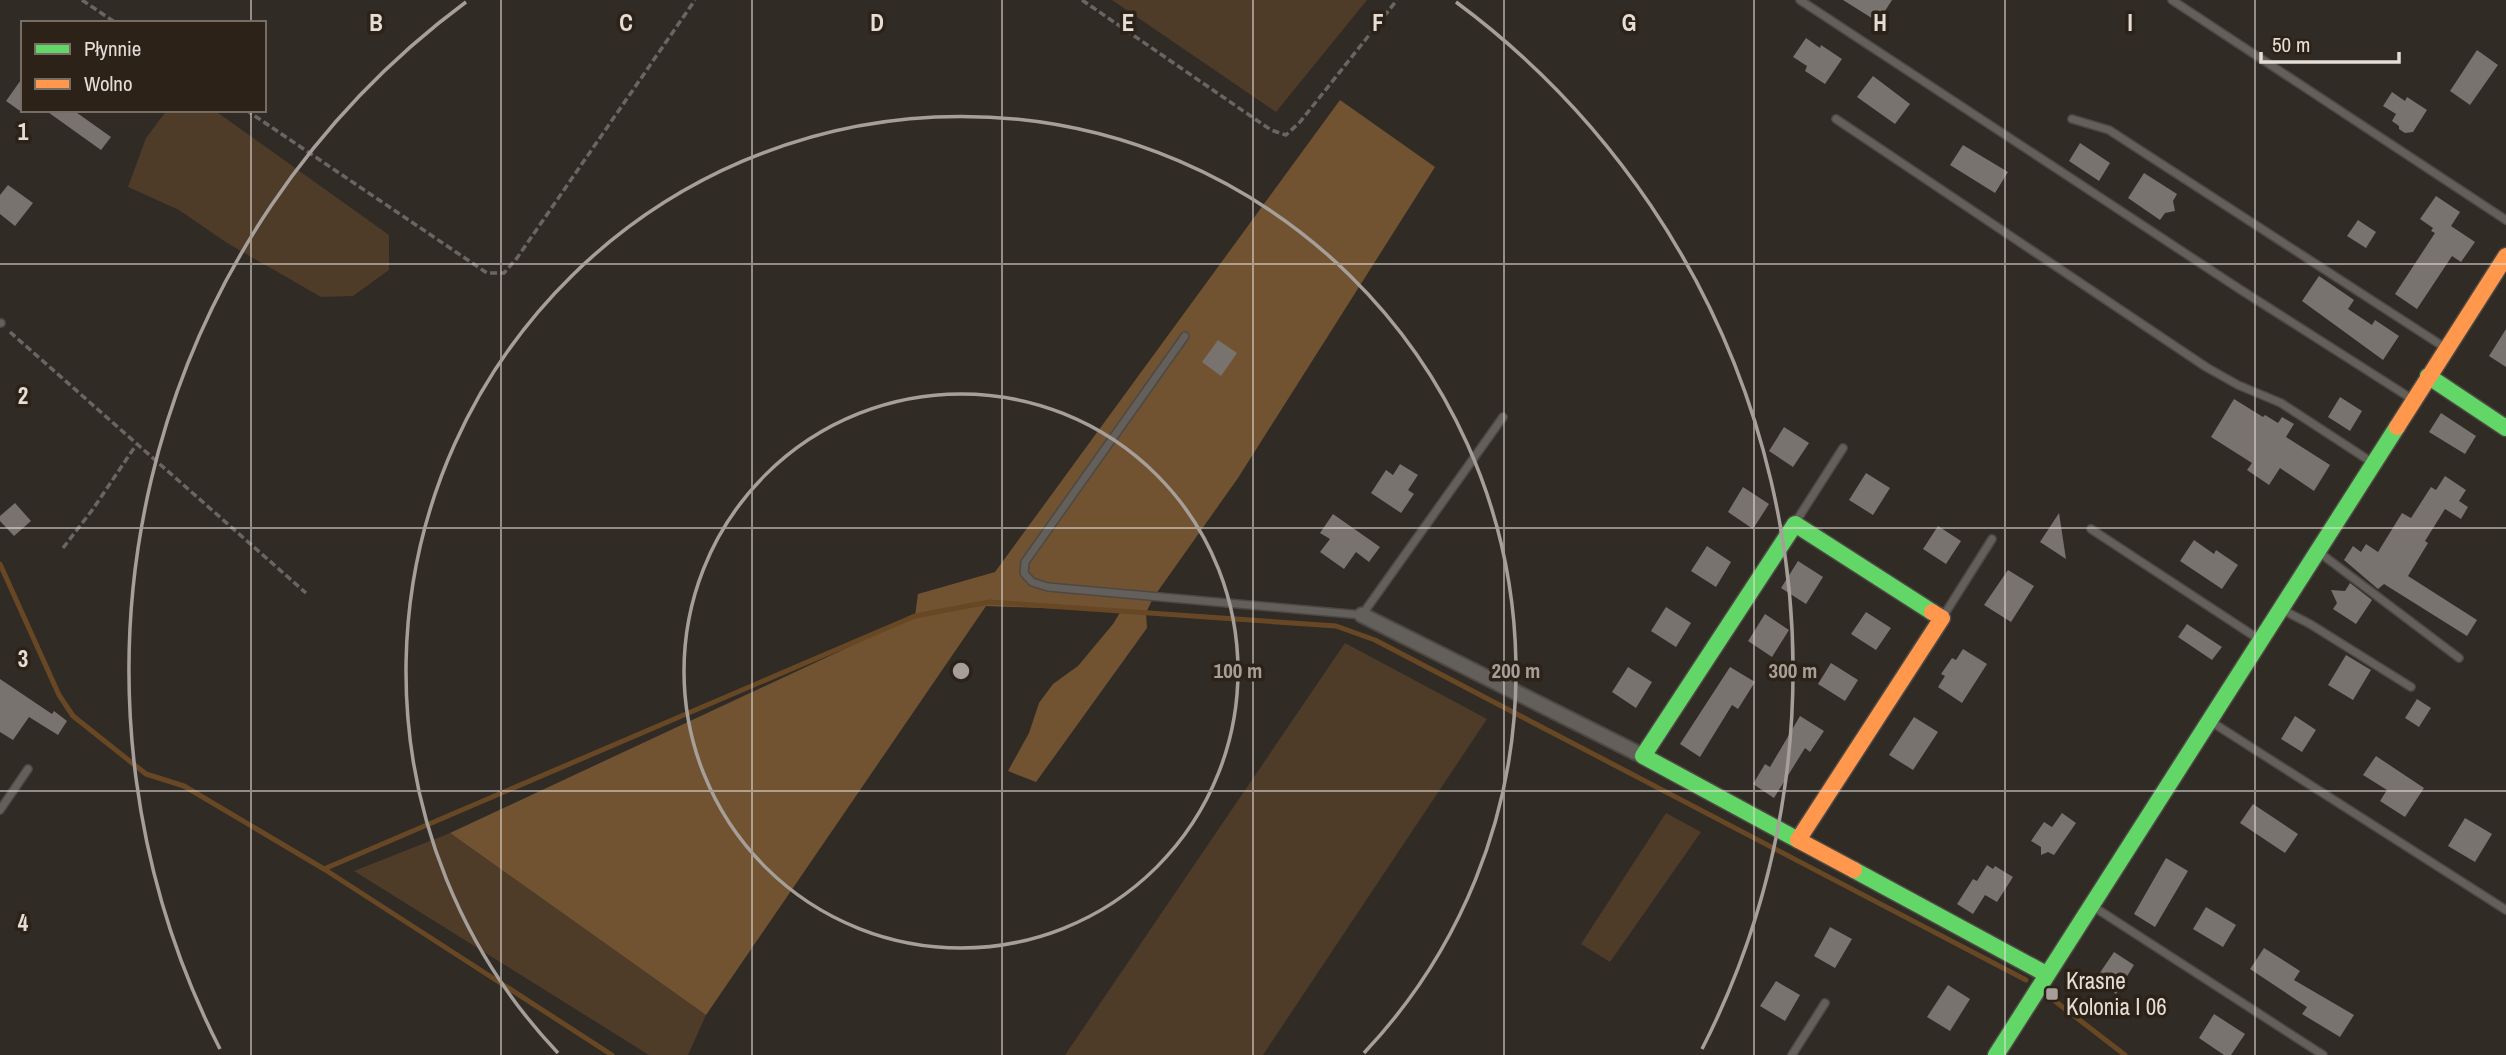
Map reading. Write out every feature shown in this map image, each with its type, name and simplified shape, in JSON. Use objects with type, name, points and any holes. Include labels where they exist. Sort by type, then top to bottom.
[{"type":"street","points":[[1996,1055],[2506,256]]},
{"type":"street","points":[[2428,376],[2506,428]]},
{"type":"street","points":[[1643,756],[1795,524],[1942,618],[1798,840]]},
{"type":"street","points":[[1362,615],[1643,756],[2046,974]]},
{"type":"lane","points":[[1800,0],[2413,400]]},
{"type":"lane","points":[[2172,0],[2506,220]]},
{"type":"lane","points":[[1836,119],[2206,367],[2238,386],[2281,403],[2373,463]]},
{"type":"lane","points":[[2072,119],[2109,130],[2446,349]]},
{"type":"lane","points":[[1185,337],[1026,562],[1024,573],[1032,582],[1048,587],[1362,615],[1503,416]]},
{"type":"lane","points":[[1795,524],[1843,448]]},
{"type":"lane","points":[[2091,529],[2260,641]]},
{"type":"lane","points":[[1942,618],[1992,539]]},
{"type":"lane","points":[[2318,551],[2459,658]]},
{"type":"lane","points":[[2281,609],[2412,687]]},
{"type":"lane","points":[[2210,721],[2506,910]]},
{"type":"lane","points":[[0,810],[28,769]]},
{"type":"lane","points":[[2091,905],[2323,1055]]},
{"type":"lane","points":[[1792,1055],[1825,1003]]},
{"type":"path","points":[[82,0],[113,21]]},
{"type":"path","points":[[249,112],[487,273],[503,273],[517,258],[695,0]]},
{"type":"path","points":[[1082,0],[1271,130],[1286,135],[1300,122],[1397,0]]},
{"type":"path","points":[[0,323],[306,593]]},
{"type":"path","points":[[63,548],[136,445]]},
{"type":"shaded area","points":[[1112,0],[1367,0],[1276,112]]},
{"type":"shaded area","points":[[1340,100],[1435,167],[1238,478],[1153,598],[1146,613],[1147,628],[1036,782],[1008,771],[1029,733],[1039,703],[1053,684],[1078,666],[1121,611],[986,606],[706,1015],[450,833],[915,616],[918,594],[995,572]]},
{"type":"shaded area","points":[[166,112],[217,112],[389,235],[389,270],[353,296],[321,297],[227,243],[179,210],[128,187],[146,138]]},
{"type":"shaded area","points":[[1345,643],[1487,719],[1263,1055],[1065,1055]]},
{"type":"shaded area","points":[[1666,813],[1701,832],[1610,962],[1581,944]]},
{"type":"shaded area","points":[[450,833],[706,1015],[688,1055],[649,1055],[354,871]]},
{"type":"building","points":[[1843,0],[1892,0],[1878,22]]},
{"type":"building","points":[[1806,38],[1842,59],[1825,84],[1805,71],[1807,66],[1793,57]]},
{"type":"building","points":[[2477,50],[2498,65],[2470,105],[2450,91]]},
{"type":"building","points":[[1873,76],[1910,104],[1895,124],[1857,97]]},
{"type":"building","points":[[21,80],[21,112],[6,101]]},
{"type":"building","points":[[2392,92],[2405,101],[2407,97],[2427,110],[2413,132],[2405,133],[2399,129],[2392,121],[2396,114],[2383,106]]},
{"type":"building","points":[[48,112],[76,112],[111,137],[101,150]]},
{"type":"building","points":[[2080,143],[2110,163],[2099,181],[2069,161]]},
{"type":"building","points":[[1963,145],[2008,172],[1995,193],[1950,165]]},
{"type":"building","points":[[2144,173],[2177,194],[2173,201],[2175,211],[2165,213],[2160,220],[2128,198]]},
{"type":"building","points":[[8,185],[33,203],[15,226],[0,214],[0,195]]},
{"type":"building","points":[[2436,196],[2460,212],[2451,226],[2475,242],[2461,262],[2452,256],[2417,309],[2395,294],[2435,233],[2431,231],[2433,228],[2420,219]]},
{"type":"building","points":[[2358,220],[2376,232],[2366,248],[2347,236]]},
{"type":"building","points":[[2319,276],[2354,300],[2348,309],[2372,325],[2375,320],[2399,336],[2383,360],[2302,301]]},
{"type":"building","points":[[2506,329],[2506,367],[2489,356]]},
{"type":"building","points":[[1218,340],[1237,353],[1221,376],[1202,362]]},
{"type":"building","points":[[2340,397],[2362,411],[2350,431],[2328,417]]},
{"type":"building","points":[[2234,399],[2263,417],[2265,415],[2278,423],[2282,417],[2294,424],[2286,437],[2330,465],[2314,491],[2280,468],[2269,485],[2247,470],[2252,463],[2211,437]]},
{"type":"building","points":[[2441,413],[2476,436],[2465,454],[2429,432]]},
{"type":"building","points":[[1784,427],[1809,443],[1793,467],[1769,451]]},
{"type":"building","points":[[1400,464],[1418,475],[1408,490],[1414,494],[1401,513],[1371,493],[1386,470],[1393,475]]},
{"type":"building","points":[[1866,473],[1890,488],[1873,515],[1849,500]]},
{"type":"building","points":[[2445,476],[2466,490],[2459,501],[2468,507],[2461,519],[2445,509],[2408,576],[2477,620],[2467,636],[2384,584],[2378,589],[2344,560],[2353,546],[2361,552],[2366,544],[2378,552],[2402,513],[2411,518],[2431,487],[2436,490]]},
{"type":"building","points":[[1743,487],[1769,504],[1753,529],[1728,512]]},
{"type":"building","points":[[15,503],[31,521],[14,536],[0,521],[0,516]]},
{"type":"building","points":[[2059,513],[2066,559],[2040,542]]},
{"type":"building","points":[[1333,514],[1380,547],[1369,562],[1356,552],[1344,569],[1320,552],[1330,539],[1320,533]]},
{"type":"building","points":[[1938,526],[1961,541],[1946,564],[1923,549]]},
{"type":"building","points":[[2194,540],[2214,554],[2216,550],[2238,565],[2222,589],[2180,561]]},
{"type":"building","points":[[1707,546],[1731,562],[1716,587],[1691,571]]},
{"type":"building","points":[[1798,561],[1823,577],[1806,604],[1781,588]]},
{"type":"building","points":[[2008,570],[2034,586],[2011,622],[1984,605]]},
{"type":"building","points":[[2350,583],[2372,600],[2356,624],[2333,609],[2337,603],[2331,590],[2345,591]]},
{"type":"building","points":[[1666,607],[1691,623],[1676,647],[1651,631]]},
{"type":"building","points":[[1866,612],[1891,628],[1876,650],[1851,634]]},
{"type":"building","points":[[1765,614],[1789,630],[1772,657],[1748,641]]},
{"type":"building","points":[[2187,624],[2222,647],[2212,660],[2178,637]]},
{"type":"building","points":[[1963,649],[1987,664],[1962,703],[1938,687],[1945,676],[1941,674],[1952,658],[1956,660]]},
{"type":"building","points":[[2346,655],[2371,670],[2353,700],[2328,685]]},
{"type":"building","points":[[1831,663],[1858,680],[1845,701],[1818,684]]},
{"type":"building","points":[[1628,667],[1652,682],[1636,708],[1612,692]]},
{"type":"building","points":[[1730,667],[1755,682],[1738,709],[1732,705],[1700,757],[1680,744]]},
{"type":"building","points":[[0,679],[67,721],[58,735],[29,717],[13,740],[0,732]]},
{"type":"building","points":[[2417,699],[2431,708],[2419,727],[2405,718]]},
{"type":"building","points":[[1800,716],[1824,731],[1810,752],[1805,748],[1774,798],[1753,784],[1765,764],[1770,767]]},
{"type":"building","points":[[2295,716],[2316,730],[2302,752],[2281,739]]},
{"type":"building","points":[[1914,717],[1938,732],[1913,770],[1889,755]]},
{"type":"building","points":[[2376,756],[2424,788],[2405,817],[2380,801],[2387,790],[2363,775]]},
{"type":"building","points":[[2253,804],[2298,834],[2285,853],[2240,823]]},
{"type":"building","points":[[2062,813],[2076,823],[2054,855],[2048,852],[2041,855],[2041,847],[2031,841],[2044,822],[2052,827]]},
{"type":"building","points":[[2465,818],[2492,834],[2475,862],[2448,846]]},
{"type":"building","points":[[2166,858],[2188,871],[2155,927],[2134,914]]},
{"type":"building","points":[[1987,865],[1993,869],[1995,866],[2013,877],[1997,902],[1985,895],[1973,914],[1957,904],[1973,879],[1977,881]]},
{"type":"building","points":[[2206,907],[2236,925],[2223,947],[2193,929]]},
{"type":"building","points":[[1830,927],[1852,939],[1835,968],[1814,956]]},
{"type":"building","points":[[2264,948],[2300,971],[2294,980],[2354,1015],[2340,1037],[2302,1014],[2307,1007],[2250,969]]},
{"type":"building","points":[[2114,952],[2134,965],[2116,994],[2095,980]]},
{"type":"building","points":[[1776,981],[1800,995],[1785,1021],[1760,1006]]},
{"type":"building","points":[[1948,985],[1970,999],[1950,1031],[1927,1017]]},
{"type":"building","points":[[2214,1014],[2245,1034],[2231,1055],[2224,1055],[2199,1038]]},
{"type":"waterway","points":[[0,564],[59,695],[73,716],[146,774],[184,786],[324,869],[612,1055]]},
{"type":"waterway","points":[[324,869],[915,616],[989,602],[1336,626],[1375,640],[2026,980]]},
{"type":"waterway","points":[[2051,998],[2125,1055]]},
{"type":"traffic: fast","points":[[2428,376],[2506,428]]},
{"type":"traffic: fast","points":[[1996,1055],[2397,427]]},
{"type":"traffic: fast","points":[[1798,840],[1643,756],[1795,524],[1932,612]]},
{"type":"traffic: fast","points":[[1854,870],[2046,974]]},
{"type":"traffic: slow","points":[[2397,427],[2506,256]]},
{"type":"traffic: slow","points":[[1854,870],[1798,840],[1942,618],[1932,612]]},
{"type":"place","name":"Krasne Kolonia I 06","points":[[2052,994]]}]
